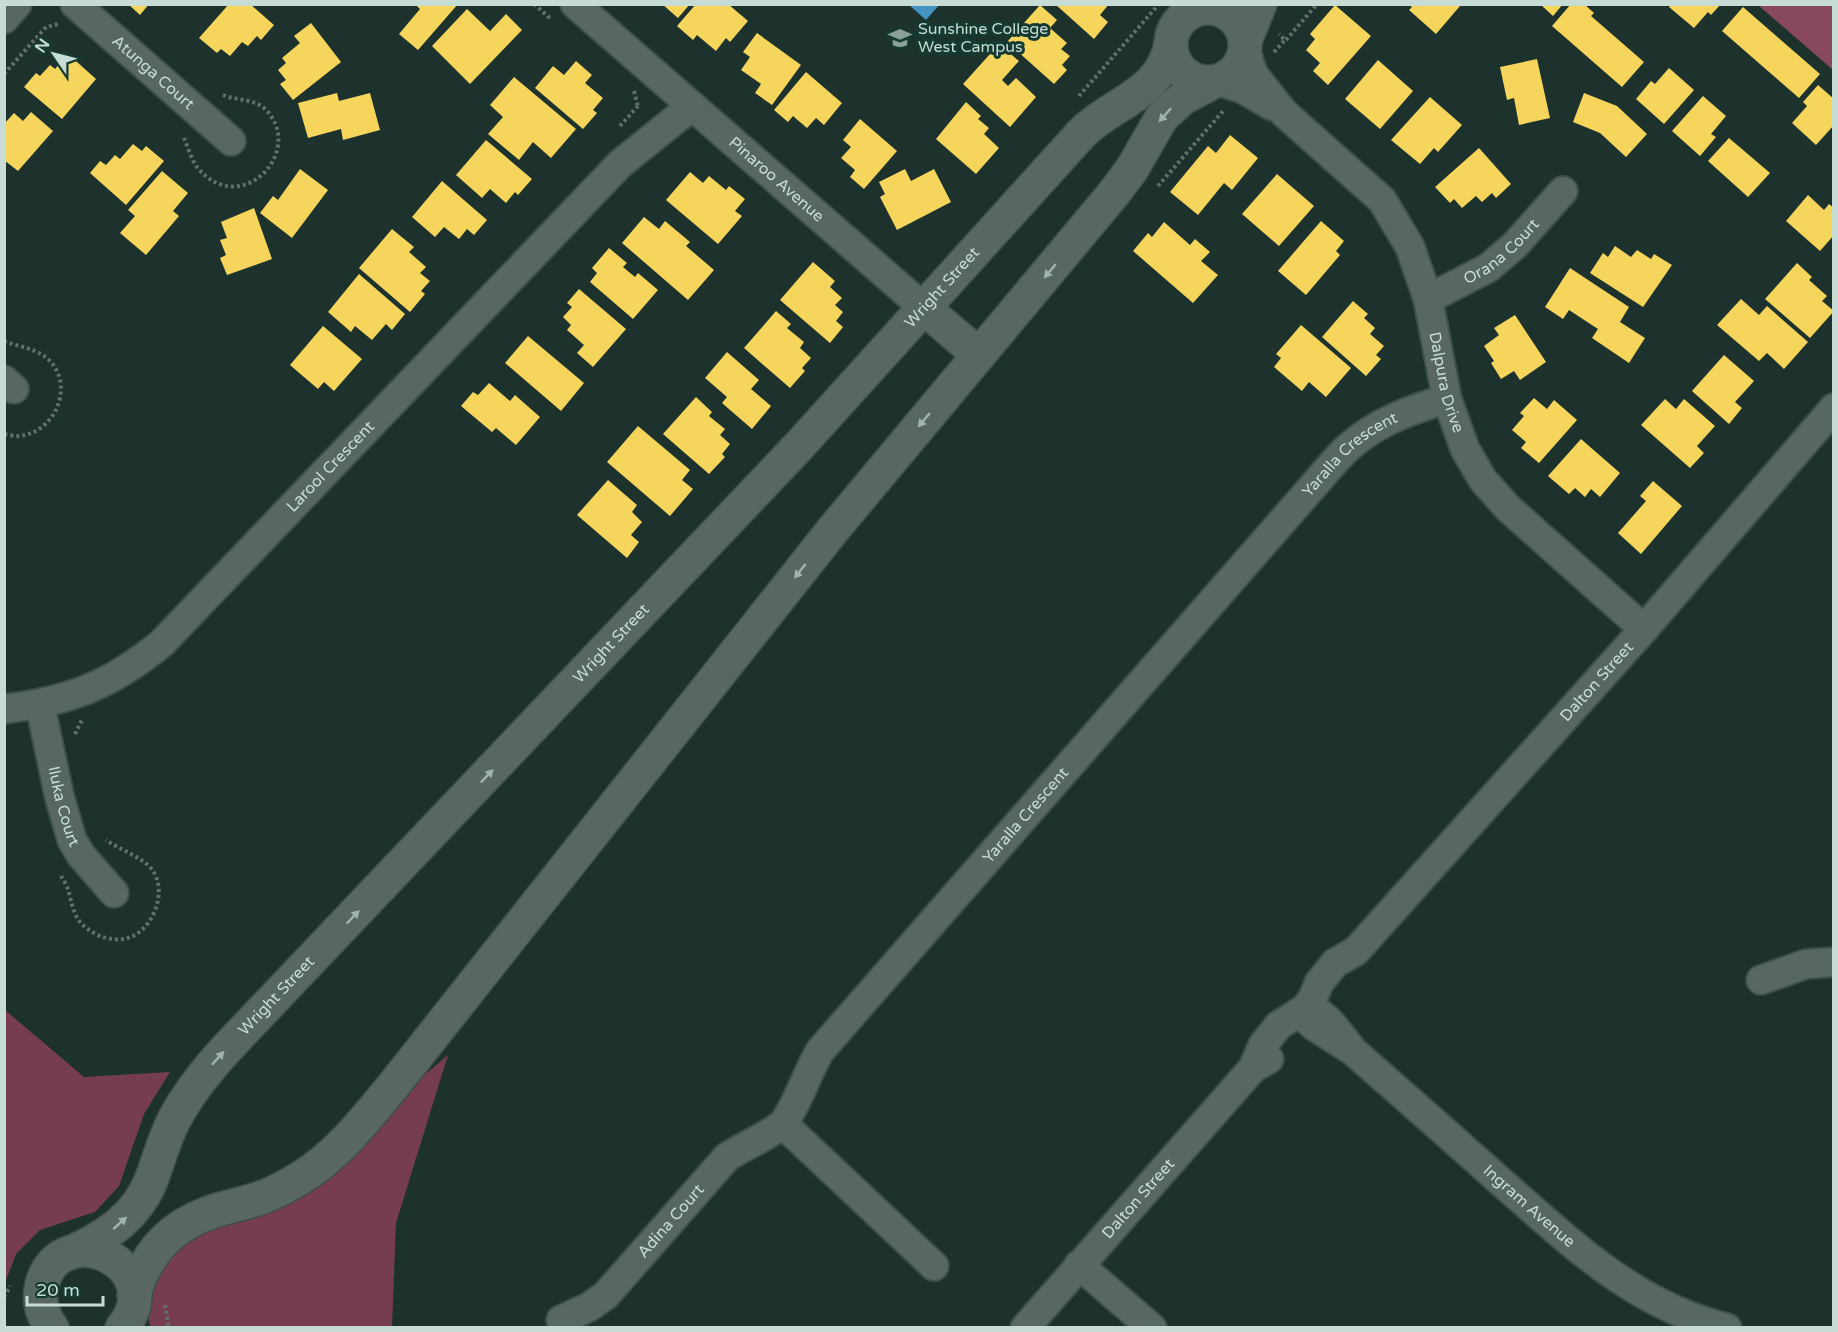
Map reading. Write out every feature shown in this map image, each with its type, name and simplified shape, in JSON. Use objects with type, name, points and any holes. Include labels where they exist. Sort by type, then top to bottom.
[{"type":"street","points":[[4,19],[17,4]]},
{"type":"street","name":"Pinaroo Avenue","points":[[575,4],[979,355]]},
{"type":"street","points":[[133,1313],[147,1261],[157,1247],[172,1233],[197,1218],[263,1197],[300,1178],[332,1155],[360,1126],[832,531],[1114,193],[1132,169],[1162,117],[1189,94],[1232,74],[1238,68],[1242,62],[1245,44],[1260,4]]},
{"type":"street","points":[[1215,82],[1203,82],[1186,75],[1175,61],[1171,44],[1176,27],[1182,20],[1204,7],[1213,8],[1228,14],[1240,26],[1245,44]]},
{"type":"street","name":"Atunga Court","points":[[66,15],[231,141]]},
{"type":"street","name":"Wright Street","points":[[52,1328],[42,1311],[40,1293],[45,1276],[55,1262],[106,1235],[123,1222],[135,1207],[148,1187],[167,1135],[184,1102],[210,1066],[798,447],[1085,130],[1133,99],[1151,83],[1167,61],[1171,44]]},
{"type":"street","name":"Dalpura Drive","points":[[1245,44],[1254,75],[1284,113],[1382,200],[1410,248],[1428,299],[1447,399],[1465,449],[1483,480],[1508,508],[1644,629]]},
{"type":"street","name":"Dalpura Drive","points":[[1215,82],[1243,89],[1284,113]]},
{"type":"street","name":"Larool Crescent","points":[[4,709],[40,705],[91,689],[140,661],[162,643],[682,98]]},
{"type":"street","name":"Orana Court","points":[[1428,299],[1488,268],[1515,245],[1563,191]]},
{"type":"street","name":"Yaralla Crescent","points":[[783,1124],[793,1110],[808,1071],[820,1051],[1321,477],[1350,446],[1383,423],[1428,404],[1447,399]]},
{"type":"street","name":"Dalton Street","points":[[1025,1328],[1253,1068],[1275,1055],[1314,1017],[1350,970],[1356,951],[1644,629],[1833,408]]},
{"type":"street","name":"Iluka Court","points":[[40,705],[72,840],[81,855],[114,893]]},
{"type":"street","points":[[1761,980],[1806,964],[1833,962]]},
{"type":"street","name":"Ingram Avenue","points":[[1314,1017],[1592,1261],[1636,1291],[1678,1312],[1727,1328]]},
{"type":"street","points":[[783,1124],[934,1266]]},
{"type":"street","name":"Adina Court","points":[[561,1320],[589,1307],[606,1295],[727,1157],[752,1141],[768,1135],[783,1124]]},
{"type":"street","points":[[70,1253],[92,1250],[113,1257],[125,1268],[129,1274],[133,1313]]},
{"type":"street","points":[[1079,1265],[1152,1328]]},
{"type":"path","points":[[1286,40],[1317,4]]},
{"type":"path","points":[[4,75],[46,27],[66,15]]},
{"type":"path","points":[[46,737],[75,734],[81,720],[90,717]]},
{"type":"path","points":[[56,868],[69,891],[71,907],[80,922],[90,931],[105,938],[121,939],[135,935],[155,911],[159,897],[158,881],[150,867],[99,835]]},
{"type":"shaded area","points":[[1758,5],[1833,5],[1833,70]]},
{"type":"shaded area","points":[[5,1010],[84,1077],[170,1072],[144,1114],[119,1186],[95,1212],[40,1230],[16,1254],[5,1283]]},
{"type":"shaded area","points":[[448,1055],[396,1223],[392,1327],[150,1327],[146,1303],[156,1269],[180,1248],[214,1228],[402,1094]]},
{"type":"building: Homes","points":[[128,4],[149,4],[140,15]]},
{"type":"building: Homes","points":[[229,4],[250,4],[274,25],[261,40],[257,36],[248,46],[242,42],[230,56],[221,49],[217,53],[199,38]]},
{"type":"building: Homes","points":[[415,4],[458,4],[418,50],[399,34],[420,9]]},
{"type":"building: Homes","points":[[662,4],[690,4],[678,18]]},
{"type":"building: Homes","points":[[696,4],[728,4],[748,21],[730,42],[726,38],[716,51],[697,35],[693,40],[677,26]]},
{"type":"building: Homes","points":[[1055,4],[1109,4],[1100,15],[1108,22],[1094,39]]},
{"type":"building: Homes","points":[[1408,4],[1459,4],[1460,6],[1436,34],[1409,10],[1412,7]]},
{"type":"building: Homes","points":[[1540,4],[1563,4],[1553,16]]},
{"type":"building: Homes","points":[[1571,4],[1584,4],[1594,13],[1591,16],[1644,62],[1622,87],[1552,26]]},
{"type":"building: Homes","points":[[1671,4],[1721,4],[1711,15],[1708,12],[1694,28],[1669,7]]},
{"type":"building: Homes","points":[[1040,5],[1057,20],[1050,28],[1067,43],[1061,49],[1070,56],[1062,65],[1067,70],[1054,84],[1007,42]]},
{"type":"building: Homes","points":[[1335,5],[1371,36],[1328,85],[1313,71],[1320,63],[1306,50],[1315,39],[1310,34]]},
{"type":"building: Homes","points":[[1743,7],[1820,74],[1799,98],[1722,31]]},
{"type":"building: Homes","points":[[467,9],[490,31],[506,14],[522,30],[470,84],[432,46]]},
{"type":"building: Homes","points":[[311,23],[341,62],[293,100],[280,84],[286,80],[278,70],[286,63],[282,58],[300,43],[294,36]]},
{"type":"building: Homes","points":[[757,33],[801,65],[772,105],[755,93],[761,84],[741,70],[750,57],[743,52]]},
{"type":"building: Homes","points":[[999,44],[1019,61],[1002,80],[1008,86],[1016,78],[1036,97],[1010,127],[963,84]]},
{"type":"building: Homes","points":[[68,54],[96,79],[62,119],[24,87],[36,73],[40,76],[50,65],[55,69]]},
{"type":"building: Homes","points":[[1537,59],[1550,118],[1519,125],[1514,98],[1507,100],[1500,67]]},
{"type":"building: Homes","points":[[1378,60],[1413,91],[1380,129],[1345,99]]},
{"type":"building: Homes","points":[[576,61],[592,75],[585,83],[603,98],[593,110],[597,113],[583,129],[535,88],[553,66],[564,75]]},
{"type":"building: Homes","points":[[1669,68],[1694,90],[1664,124],[1636,99],[1651,81],[1655,84]]},
{"type":"building: Homes","points":[[806,72],[842,103],[824,125],[816,118],[807,128],[793,116],[788,122],[774,110]]},
{"type":"building: Homes","points":[[514,77],[576,129],[551,158],[533,142],[519,160],[488,134],[503,117],[490,105]]},
{"type":"building: Homes","points":[[1818,85],[1834,99],[1834,125],[1816,145],[1792,123],[1807,106],[1803,102]]},
{"type":"building: Homes","points":[[337,93],[339,101],[370,93],[380,130],[343,140],[341,129],[308,138],[298,103]]},
{"type":"building: Homes","points":[[1584,93],[1617,106],[1647,134],[1626,157],[1600,133],[1573,122]]},
{"type":"building: Homes","points":[[1703,96],[1726,116],[1711,134],[1716,137],[1700,156],[1672,131]]},
{"type":"building: Homes","points":[[1430,97],[1462,125],[1438,152],[1434,148],[1420,164],[1391,140]]},
{"type":"building: Homes","points":[[966,102],[981,116],[978,119],[989,128],[984,134],[999,148],[976,174],[936,139]]},
{"type":"building: Homes","points":[[31,112],[53,131],[18,171],[4,160],[4,124],[14,113],[23,121]]},
{"type":"building: Homes","points":[[860,119],[897,151],[864,189],[850,177],[855,170],[841,158],[851,147],[843,140]]},
{"type":"building: Homes","points":[[1230,135],[1258,158],[1232,190],[1224,183],[1198,215],[1170,192],[1208,146],[1216,153]]},
{"type":"building: Homes","points":[[1729,138],[1770,173],[1748,197],[1708,161]]},
{"type":"building: Homes","points":[[486,140],[532,179],[518,195],[515,192],[506,203],[490,189],[482,198],[456,175]]},
{"type":"building: Homes","points":[[133,144],[142,151],[146,146],[164,161],[126,205],[90,173],[100,161],[106,165],[115,155],[120,159]]},
{"type":"building: Homes","points":[[1479,148],[1511,184],[1496,198],[1492,193],[1482,202],[1476,196],[1462,208],[1454,199],[1450,203],[1435,187]]},
{"type":"building: Homes","points":[[300,169],[328,190],[292,238],[260,213],[273,196],[278,200]]},
{"type":"building: Homes","points":[[905,169],[911,181],[934,169],[951,202],[897,230],[880,197],[885,194],[879,182]]},
{"type":"building: Homes","points":[[162,171],[188,193],[173,211],[179,216],[146,255],[120,233],[135,216],[128,210]]},
{"type":"building: Homes","points":[[690,172],[703,183],[709,176],[726,190],[729,186],[745,199],[735,211],[742,216],[718,244],[666,200]]},
{"type":"building: Homes","points":[[1277,174],[1314,206],[1279,246],[1242,214]]},
{"type":"building: Homes","points":[[442,181],[487,220],[474,235],[467,229],[459,239],[444,227],[435,237],[412,217]]},
{"type":"building: Homes","points":[[1808,195],[1824,210],[1829,204],[1834,208],[1834,235],[1820,251],[1786,221]]},
{"type":"building: Homes","points":[[254,208],[272,259],[227,275],[220,258],[226,255],[220,240],[227,238],[221,222]]},
{"type":"building: Homes","points":[[644,217],[659,229],[665,221],[690,242],[686,246],[714,270],[688,300],[622,243]]},
{"type":"building: Homes","points":[[1321,221],[1344,241],[1336,251],[1340,255],[1306,295],[1278,271]]},
{"type":"building: Homes","points":[[1164,222],[1190,245],[1195,239],[1210,252],[1201,261],[1218,275],[1193,303],[1133,251],[1148,233],[1152,237]]},
{"type":"building: Homes","points":[[392,229],[414,247],[409,252],[426,267],[420,273],[430,281],[421,291],[425,294],[410,312],[359,268]]},
{"type":"building: Homes","points":[[1615,246],[1631,257],[1637,250],[1651,259],[1654,254],[1672,265],[1643,307],[1590,273],[1603,253],[1608,257]]},
{"type":"building: Homes","points":[[609,248],[627,263],[623,267],[635,277],[638,273],[658,290],[633,319],[590,282],[597,273],[592,268]]},
{"type":"building: Homes","points":[[813,262],[835,281],[830,287],[842,298],[835,305],[843,312],[836,321],[843,327],[830,343],[780,300]]},
{"type":"building: Homes","points":[[1797,263],[1812,277],[1809,280],[1827,296],[1822,301],[1834,311],[1810,338],[1765,299]]},
{"type":"building: Homes","points":[[1570,268],[1629,307],[1620,322],[1645,338],[1629,363],[1592,338],[1598,329],[1569,310],[1563,319],[1545,307]]},
{"type":"building: Homes","points":[[359,274],[405,314],[392,330],[386,324],[372,340],[355,326],[351,332],[328,312]]},
{"type":"building: Homes","points":[[579,289],[626,329],[593,367],[577,353],[584,345],[567,330],[571,325],[563,317],[572,307],[567,303]]},
{"type":"building: Homes","points":[[1741,299],[1759,315],[1767,306],[1808,342],[1784,369],[1767,353],[1759,361],[1717,325]]},
{"type":"building: Homes","points":[[1353,301],[1368,314],[1364,318],[1375,328],[1370,334],[1384,346],[1376,355],[1381,359],[1366,376],[1322,337]]},
{"type":"building: Homes","points":[[776,311],[791,324],[787,328],[804,342],[800,348],[811,358],[802,368],[805,371],[790,388],[744,348]]},
{"type":"building: Homes","points":[[1515,315],[1546,362],[1520,380],[1514,371],[1501,379],[1491,363],[1494,361],[1484,346],[1499,335],[1494,328]]},
{"type":"building: Homes","points":[[1301,325],[1351,368],[1326,397],[1309,382],[1302,391],[1274,367],[1281,358],[1276,354]]},
{"type":"building: Homes","points":[[323,326],[362,359],[334,391],[324,382],[318,389],[290,365]]},
{"type":"building: Homes","points":[[528,336],[584,383],[561,411],[505,363]]},
{"type":"building: Homes","points":[[727,352],[759,380],[751,389],[771,406],[752,429],[722,403],[727,397],[705,378]]},
{"type":"building: Homes","points":[[1724,355],[1754,381],[1735,402],[1742,408],[1729,424],[1692,391]]},
{"type":"building: Homes","points":[[489,383],[510,401],[515,395],[540,417],[516,445],[496,428],[492,432],[461,406],[473,392],[478,395]]},
{"type":"building: Homes","points":[[696,397],[712,412],[709,416],[725,429],[720,435],[730,444],[722,454],[725,457],[709,474],[663,434]]},
{"type":"building: Homes","points":[[1534,398],[1547,409],[1554,400],[1577,420],[1539,463],[1521,448],[1526,442],[1512,430],[1524,416],[1520,413]]},
{"type":"building: Homes","points":[[1665,399],[1676,409],[1684,399],[1715,426],[1697,446],[1704,453],[1690,468],[1641,425]]},
{"type":"building: Homes","points":[[638,426],[690,470],[682,480],[693,489],[670,516],[607,462]]},
{"type":"building: Homes","points":[[1581,439],[1620,473],[1600,497],[1591,489],[1585,497],[1575,488],[1569,494],[1548,476]]},
{"type":"building: Homes","points":[[608,480],[637,505],[632,512],[642,522],[631,535],[639,542],[627,558],[577,515]]},
{"type":"building: Homes","points":[[1653,481],[1682,506],[1641,554],[1618,533],[1646,501],[1640,496]]},
{"type":"building: Schools","points":[[908,4],[940,4],[926,20]]},
{"type":"place","name":"Sunshine College West Campus","points":[[900,38]]}]
